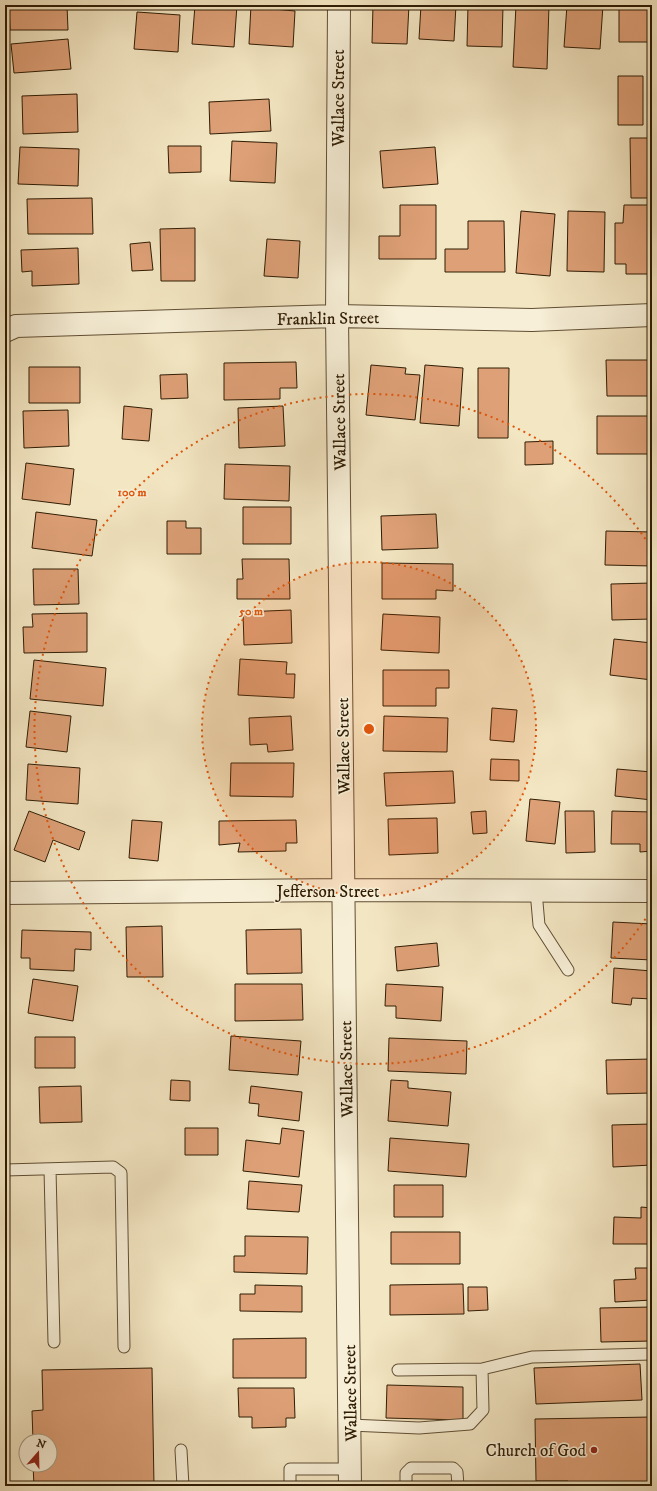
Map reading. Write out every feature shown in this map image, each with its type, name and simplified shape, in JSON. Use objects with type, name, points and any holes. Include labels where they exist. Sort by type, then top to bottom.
[{"type":"street","name":"Wallace Street","points":[[339,5],[338,316],[350,1477]]},
{"type":"street","name":"Franklin Street","points":[[9,326],[338,316],[532,320],[652,315]]},
{"type":"street","name":"Jefferson Street","points":[[5,893],[345,890],[652,891]]},
{"type":"lane","points":[[536,891],[539,925],[568,970]]},
{"type":"lane","points":[[5,1170],[113,1167],[121,1173],[124,1347]]},
{"type":"lane","points":[[50,1169],[54,1342]]},
{"type":"lane","points":[[398,1370],[482,1369],[532,1357],[652,1354]]},
{"type":"lane","points":[[350,1425],[420,1428],[470,1424],[483,1410],[482,1369]]},
{"type":"lane","points":[[182,1450],[183,1486]]},
{"type":"lane","points":[[406,1486],[406,1473],[411,1468],[453,1468],[457,1472],[458,1486]]},
{"type":"lane","points":[[290,1486],[290,1469],[350,1477]]},
{"type":"building","points":[[9,5],[67,5],[68,30],[10,30]]},
{"type":"building","points":[[195,5],[237,5],[234,47],[192,44]]},
{"type":"building","points":[[251,5],[274,5],[274,9],[295,11],[293,47],[249,44]]},
{"type":"building","points":[[373,5],[409,5],[407,44],[372,43]]},
{"type":"building","points":[[421,5],[456,5],[454,41],[419,39]]},
{"type":"building","points":[[468,5],[503,5],[502,47],[467,46]]},
{"type":"building","points":[[516,5],[549,5],[547,69],[513,67]]},
{"type":"building","points":[[567,5],[603,5],[600,49],[564,47]]},
{"type":"building","points":[[619,5],[652,5],[652,42],[619,42]]},
{"type":"building","points":[[137,12],[180,15],[178,52],[134,49]]},
{"type":"building","points":[[68,39],[71,69],[14,73],[11,44]]},
{"type":"building","points":[[618,76],[643,76],[643,125],[618,125]]},
{"type":"building","points":[[77,94],[78,132],[23,134],[22,96]]},
{"type":"building","points":[[269,99],[271,131],[210,134],[209,102]]},
{"type":"building","points":[[630,138],[652,138],[652,198],[631,198]]},
{"type":"building","points":[[232,141],[277,143],[275,183],[230,181]]},
{"type":"building","points":[[168,146],[201,146],[201,172],[169,173]]},
{"type":"building","points":[[20,147],[79,149],[78,186],[18,184]]},
{"type":"building","points":[[435,147],[438,184],[383,188],[380,151]]},
{"type":"building","points":[[92,198],[93,234],[28,234],[27,199]]},
{"type":"building","points":[[400,205],[436,205],[436,259],[379,259],[379,236],[400,236]]},
{"type":"building","points":[[624,205],[652,205],[652,274],[626,274],[626,264],[615,264],[615,223],[623,223]]},
{"type":"building","points":[[521,211],[555,214],[550,276],[516,273]]},
{"type":"building","points":[[568,211],[605,212],[604,272],[567,271]]},
{"type":"building","points":[[468,221],[504,221],[505,272],[445,272],[445,249],[468,249]]},
{"type":"building","points":[[195,228],[195,281],[161,281],[160,229]]},
{"type":"building","points":[[267,239],[300,241],[298,278],[264,276]]},
{"type":"building","points":[[150,242],[153,270],[132,271],[130,244]]},
{"type":"building","points":[[78,248],[79,284],[32,286],[32,271],[22,272],[21,250]]},
{"type":"building","points":[[606,360],[652,360],[652,396],[607,396]]},
{"type":"building","points":[[296,362],[297,388],[280,388],[280,399],[224,400],[224,363]]},
{"type":"building","points":[[371,365],[406,368],[405,374],[420,375],[415,420],[366,415]]},
{"type":"building","points":[[425,365],[463,368],[459,426],[420,423]]},
{"type":"building","points":[[29,367],[80,367],[80,403],[29,403]]},
{"type":"building","points":[[478,368],[509,368],[508,438],[478,438]]},
{"type":"building","points":[[187,374],[188,398],[161,399],[160,375]]},
{"type":"building","points":[[124,406],[152,409],[149,441],[122,439]]},
{"type":"building","points":[[283,406],[285,446],[239,448],[238,408]]},
{"type":"building","points":[[68,410],[69,446],[24,448],[23,411]]},
{"type":"building","points":[[597,416],[652,416],[652,454],[597,454]]},
{"type":"building","points":[[553,441],[553,464],[525,465],[525,442]]},
{"type":"building","points":[[26,463],[74,469],[70,505],[22,499]]},
{"type":"building","points":[[225,464],[290,466],[289,501],[224,499]]},
{"type":"building","points":[[243,507],[291,507],[291,544],[243,544]]},
{"type":"building","points":[[36,512],[97,520],[92,556],[32,548]]},
{"type":"building","points":[[436,514],[438,548],[382,550],[381,516]]},
{"type":"building","points":[[167,521],[186,521],[186,528],[201,528],[201,554],[167,554]]},
{"type":"building","points":[[606,531],[652,532],[652,566],[605,565]]},
{"type":"building","points":[[242,559],[289,559],[290,599],[237,599],[237,579],[243,579]]},
{"type":"building","points":[[382,563],[453,564],[453,591],[436,590],[436,599],[382,599]]},
{"type":"building","points":[[33,569],[78,569],[79,604],[34,605]]},
{"type":"building","points":[[652,583],[652,619],[612,620],[611,584]]},
{"type":"building","points":[[291,610],[292,643],[244,645],[243,612]]},
{"type":"building","points":[[87,613],[87,652],[24,653],[23,627],[33,627],[32,614]]},
{"type":"building","points":[[383,614],[440,617],[439,653],[381,650]]},
{"type":"building","points":[[614,639],[652,643],[652,680],[610,675]]},
{"type":"building","points":[[240,659],[287,662],[286,674],[295,674],[294,698],[238,695]]},
{"type":"building","points":[[34,660],[106,668],[103,706],[30,699]]},
{"type":"building","points":[[383,670],[449,670],[449,688],[436,688],[436,706],[383,706]]},
{"type":"building","points":[[492,708],[517,710],[514,742],[490,740]]},
{"type":"building","points":[[30,711],[71,716],[67,752],[26,747]]},
{"type":"building","points":[[291,716],[293,750],[268,752],[267,744],[250,745],[249,718]]},
{"type":"building","points":[[384,716],[448,718],[447,752],[383,751]]},
{"type":"building","points":[[491,759],[519,760],[519,781],[490,780]]},
{"type":"building","points":[[231,763],[294,763],[293,797],[230,796]]},
{"type":"building","points":[[28,764],[80,768],[78,804],[26,800]]},
{"type":"building","points":[[617,769],[652,772],[652,800],[615,796]]},
{"type":"building","points":[[453,771],[455,803],[386,806],[384,773]]},
{"type":"building","points":[[530,799],[560,802],[555,844],[526,841]]},
{"type":"building","points":[[29,811],[85,832],[79,850],[53,840],[45,862],[14,850]]},
{"type":"building","points":[[486,811],[487,833],[473,834],[471,812]]},
{"type":"building","points":[[565,811],[594,811],[595,852],[566,853]]},
{"type":"building","points":[[612,811],[652,812],[652,851],[640,852],[640,844],[611,844]]},
{"type":"building","points":[[437,818],[438,853],[389,855],[388,819]]},
{"type":"building","points":[[132,820],[162,822],[158,861],[129,858]]},
{"type":"building","points":[[296,820],[297,843],[286,843],[286,851],[238,852],[240,843],[219,845],[219,821]]},
{"type":"building","points":[[613,922],[652,924],[652,960],[611,958]]},
{"type":"building","points":[[162,926],[163,977],[127,977],[126,927]]},
{"type":"building","points":[[301,929],[302,973],[247,974],[246,930]]},
{"type":"building","points":[[22,930],[91,932],[91,950],[75,949],[74,971],[30,969],[30,958],[21,958]]},
{"type":"building","points":[[437,943],[439,966],[397,971],[395,947]]},
{"type":"building","points":[[614,968],[652,971],[652,999],[632,998],[631,1005],[612,1003]]},
{"type":"building","points":[[33,979],[78,986],[73,1021],[28,1013]]},
{"type":"building","points":[[235,984],[302,984],[303,1020],[235,1021]]},
{"type":"building","points":[[386,984],[443,987],[441,1021],[396,1018],[396,1006],[385,1006]]},
{"type":"building","points":[[231,1036],[301,1041],[298,1075],[229,1070]]},
{"type":"building","points":[[35,1037],[75,1037],[75,1068],[35,1068]]},
{"type":"building","points":[[389,1038],[467,1041],[466,1074],[388,1071]]},
{"type":"building","points":[[652,1059],[652,1093],[607,1094],[606,1060]]},
{"type":"building","points":[[171,1080],[190,1081],[190,1101],[170,1100]]},
{"type":"building","points":[[391,1080],[408,1081],[408,1088],[451,1092],[448,1126],[388,1121]]},
{"type":"building","points":[[81,1086],[82,1122],[40,1123],[39,1087]]},
{"type":"building","points":[[251,1086],[302,1092],[299,1121],[258,1116],[259,1104],[249,1103]]},
{"type":"building","points":[[652,1124],[652,1165],[613,1167],[612,1125]]},
{"type":"building","points":[[185,1128],[218,1128],[218,1155],[185,1155]]},
{"type":"building","points":[[282,1128],[304,1131],[299,1177],[243,1171],[246,1140],[280,1144]]},
{"type":"building","points":[[390,1138],[469,1144],[466,1177],[388,1171]]},
{"type":"building","points":[[249,1181],[302,1185],[299,1212],[247,1209]]},
{"type":"building","points":[[394,1185],[443,1185],[443,1217],[394,1217]]},
{"type":"building","points":[[641,1207],[652,1208],[652,1244],[613,1244],[614,1217],[641,1218]]},
{"type":"building","points":[[391,1232],[460,1232],[460,1264],[391,1264]]},
{"type":"building","points":[[245,1236],[308,1237],[307,1274],[234,1272],[234,1256],[245,1256]]},
{"type":"building","points":[[635,1268],[652,1268],[652,1300],[615,1302],[614,1280],[636,1279]]},
{"type":"building","points":[[463,1284],[464,1314],[390,1315],[390,1285]]},
{"type":"building","points":[[255,1285],[302,1286],[302,1312],[240,1311],[240,1294],[255,1294]]},
{"type":"building","points":[[468,1287],[487,1287],[488,1310],[468,1311]]},
{"type":"building","points":[[652,1307],[652,1341],[601,1342],[600,1308]]},
{"type":"building","points":[[306,1338],[306,1378],[233,1378],[233,1339]]},
{"type":"building","points":[[640,1364],[642,1400],[536,1404],[534,1368]]},
{"type":"building","points":[[152,1368],[154,1486],[34,1486],[33,1473],[58,1473],[58,1433],[33,1433],[32,1411],[43,1410],[42,1370]]},
{"type":"building","points":[[387,1385],[463,1387],[463,1420],[386,1418]]},
{"type":"building","points":[[238,1388],[294,1388],[295,1418],[286,1418],[286,1427],[252,1428],[252,1417],[239,1417]]},
{"type":"building","name":"Church of God","points":[[652,1417],[652,1486],[568,1486],[568,1481],[536,1481],[535,1419]]},
{"type":"place","name":"Church of God","points":[[594,1450]]}]
